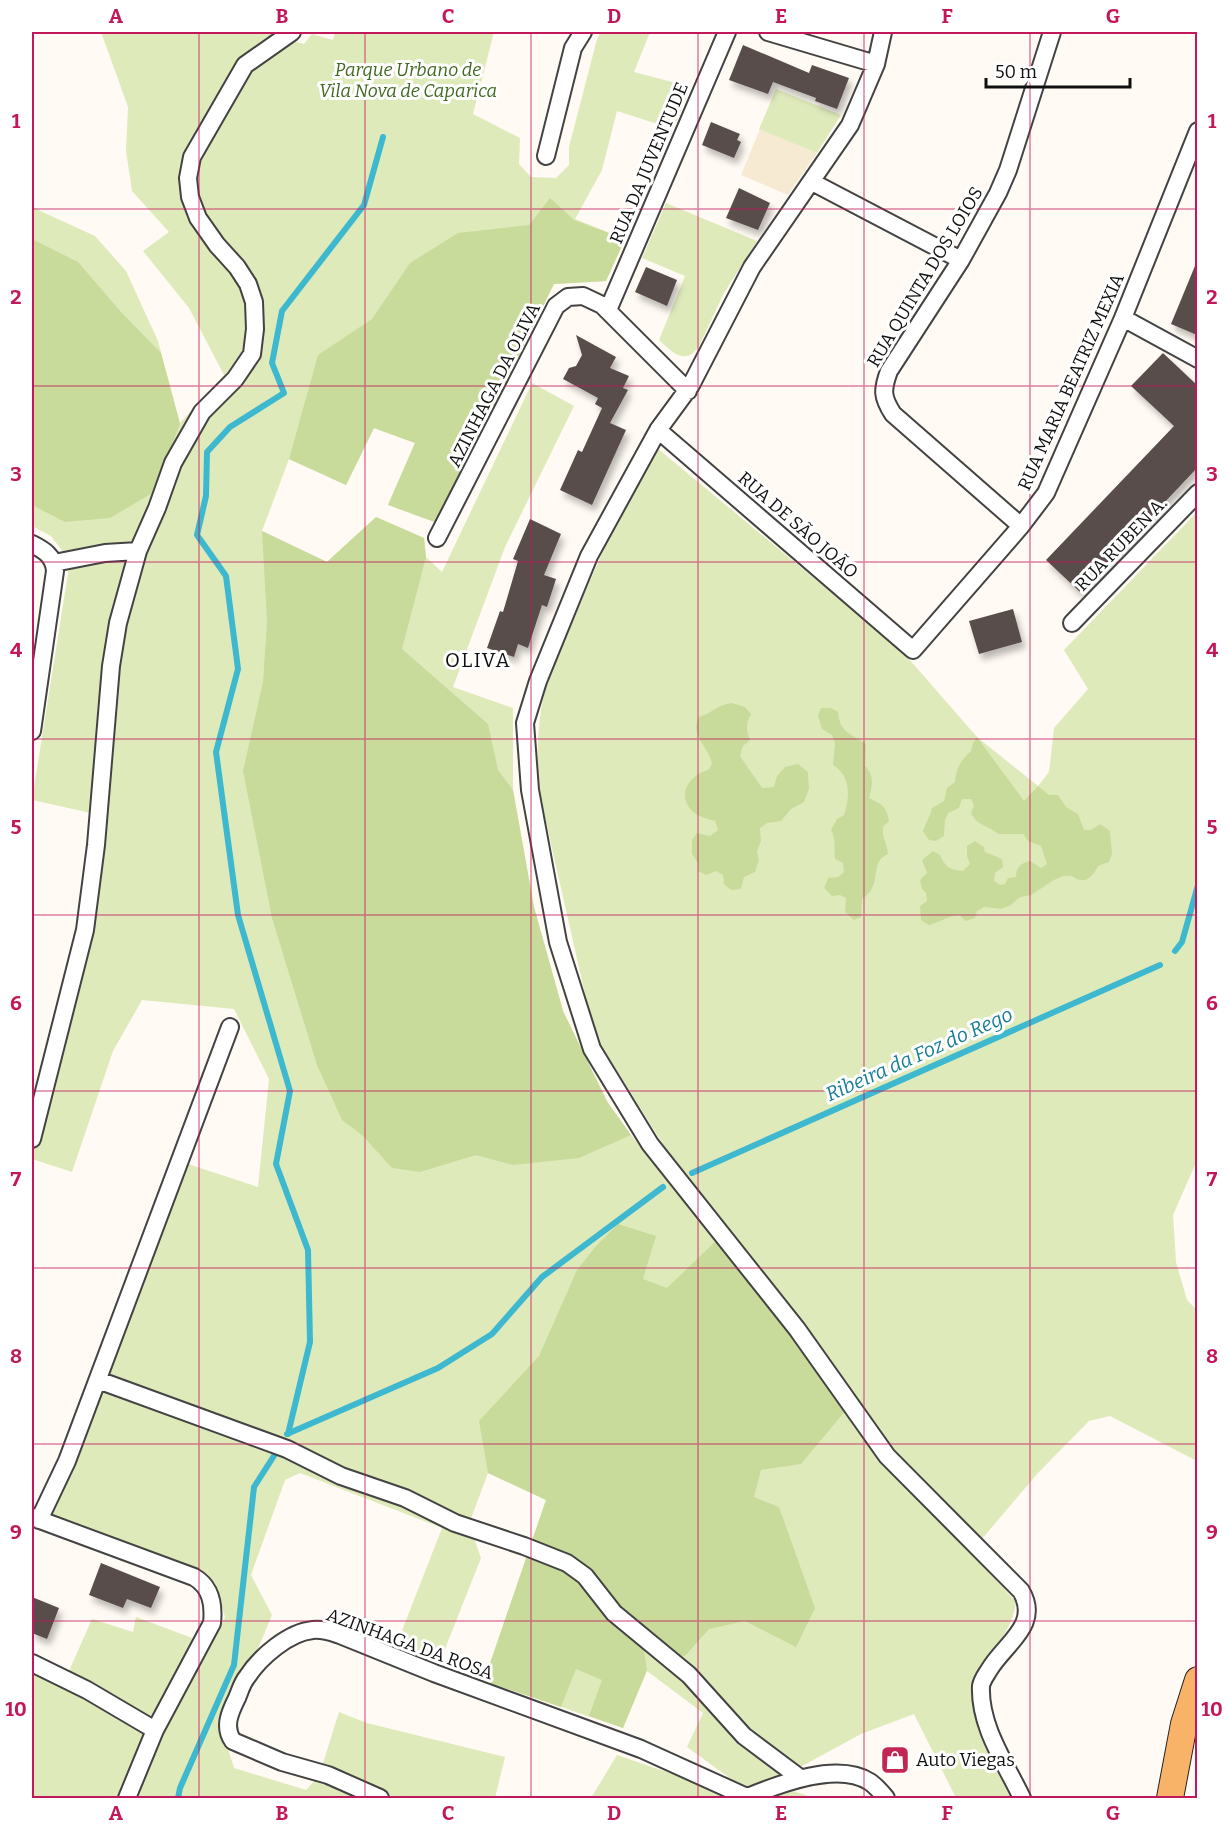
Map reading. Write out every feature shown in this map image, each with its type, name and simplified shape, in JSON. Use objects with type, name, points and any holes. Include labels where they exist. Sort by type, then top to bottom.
[{"type":"main road","points":[[1170,1798],[1184,1724],[1197,1680]]},
{"type":"street","points":[[32,1139],[85,930],[96,845],[111,666],[118,623],[138,551],[173,463],[202,412],[235,379],[252,354],[255,329],[254,302],[248,284],[237,267],[217,245],[198,218],[190,197],[188,178],[192,157],[245,65],[292,32]]},
{"type":"street","points":[[546,156],[573,48],[583,32]]},
{"type":"street","name":"RUA DA JUVENTUDE","points":[[608,310],[727,32]]},
{"type":"street","points":[[768,32],[876,64]]},
{"type":"street","points":[[883,32],[876,64],[850,125],[752,267],[688,391],[658,430],[590,556],[538,681],[525,723],[530,790],[558,942],[592,1049],[650,1144],[797,1329],[887,1456],[1021,1591],[1026,1600],[1027,1619],[981,1683],[987,1727],[1022,1798]]},
{"type":"street","name":"RUA QUINTA DOS LOIOS","points":[[1021,526],[893,414],[885,401],[884,385],[889,371],[961,260],[998,193],[1008,170],[1052,32]]},
{"type":"street","name":"RUA MARIA BEATRIZ MEXIA","points":[[913,650],[1021,526],[1046,493],[1123,318],[1197,131]]},
{"type":"street","points":[[812,182],[961,260]]},
{"type":"street","name":"AZINHAGA DA OLIVA","points":[[437,538],[556,306],[568,297],[583,296],[602,305],[688,391]]},
{"type":"street","points":[[1123,318],[1197,359]]},
{"type":"street","name":"RUA DE SÃO JOÃO","points":[[658,430],[913,650]]},
{"type":"street","name":"RUA RUBEN A.","points":[[1072,623],[1197,493]]},
{"type":"street","points":[[32,544],[46,552],[54,563],[54,580],[32,731]]},
{"type":"street","points":[[54,563],[105,553],[138,551]]},
{"type":"street","points":[[127,1798],[155,1730],[212,1623],[213,1612],[208,1590],[203,1582],[194,1577],[35,1519],[67,1461],[230,1027]]},
{"type":"street","points":[[98,1380],[287,1449],[341,1476],[405,1498],[455,1523],[567,1563],[585,1576],[614,1613],[689,1675],[744,1736],[800,1778]]},
{"type":"street","name":"AZINHAGA DA ROSA","points":[[381,1798],[328,1775],[282,1762],[233,1741],[229,1735],[229,1713],[247,1677],[277,1645],[292,1636],[312,1630],[325,1630],[434,1673],[641,1749],[748,1798]]},
{"type":"street","points":[[32,1663],[87,1689],[155,1730]]},
{"type":"street","points":[[748,1798],[800,1778],[829,1774],[851,1775],[868,1780],[886,1798]]},
{"type":"shaded area","points":[[760,129],[817,153],[788,195],[741,175]]},
{"type":"green space","name":"Parque Urbano de Vila Nova de Caparica","points":[[101,32],[293,32],[296,42],[304,44],[312,34],[333,40],[335,32],[494,32],[473,114],[520,138],[519,164],[531,177],[556,178],[569,165],[569,147],[597,39],[601,32],[650,32],[634,72],[691,87],[673,129],[617,111],[602,170],[575,219],[625,239],[606,281],[554,284],[388,505],[415,443],[374,428],[346,485],[289,459],[262,531],[327,562],[376,517],[424,538],[426,557],[442,572],[532,383],[574,406],[505,547],[453,687],[513,708],[513,790],[534,907],[563,1011],[604,1097],[631,1135],[732,1251],[950,1530],[1016,1602],[1006,1632],[975,1678],[1017,1798],[956,1798],[914,1714],[861,1734],[782,1777],[796,1792],[814,1798],[757,1798],[687,1747],[703,1713],[647,1671],[623,1728],[484,1681],[546,1500],[488,1473],[469,1524],[481,1558],[439,1664],[398,1641],[442,1528],[300,1473],[285,1480],[251,1575],[272,1615],[223,1733],[234,1768],[306,1790],[319,1776],[339,1712],[367,1723],[505,1757],[495,1798],[32,1798],[32,1668],[65,1680],[92,1619],[133,1632],[136,1617],[211,1645],[225,1617],[215,1583],[48,1519],[188,1164],[258,1187],[269,1079],[234,1009],[142,1000],[113,1051],[72,1172],[32,1159],[79,973],[91,813],[32,800],[70,561],[51,536],[32,526],[32,205],[36,209],[95,236],[126,271],[158,341],[180,423],[224,375],[189,308],[143,251],[169,232],[132,191],[126,151],[128,107]]},
{"type":"green space","points":[[776,89],[841,115],[817,153],[759,129]]},
{"type":"green space","points":[[550,198],[574,220],[625,239],[606,281],[554,284],[437,523],[388,505],[415,443],[374,428],[346,485],[289,459],[318,355],[372,319],[410,263],[458,233],[529,225]]},
{"type":"green space","points":[[666,203],[757,241],[724,293],[699,346],[694,352],[683,356],[673,352],[659,340],[685,276],[642,258]]},
{"type":"green space","points":[[32,239],[78,262],[121,312],[161,353],[180,424],[154,492],[110,518],[65,522],[32,505]]},
{"type":"green space","points":[[657,448],[902,651],[977,737],[1038,786],[1049,772],[1054,728],[1088,689],[1064,650],[1197,512],[1198,1158],[1173,1215],[1176,1262],[1187,1300],[1197,1310],[1197,1461],[1110,1416],[1089,1421],[1038,1473],[981,1540],[895,1456],[664,1146],[594,1034],[537,782],[540,717],[551,674],[596,566],[624,506]]},
{"type":"green space","points":[[376,517],[424,538],[426,557],[402,649],[488,724],[498,770],[513,790],[534,907],[563,1011],[608,1103],[631,1135],[579,1158],[513,1165],[476,1155],[420,1172],[392,1168],[362,1135],[342,1120],[317,1065],[272,918],[243,771],[263,682],[267,622],[262,531],[327,562]]},
{"type":"green space","points":[[732,703],[745,707],[751,714],[747,727],[750,740],[743,746],[740,756],[762,788],[774,787],[777,776],[785,767],[798,764],[808,772],[809,789],[804,802],[791,809],[781,821],[767,823],[760,828],[761,841],[757,851],[759,860],[755,872],[744,877],[741,889],[731,890],[724,884],[723,875],[716,871],[706,875],[698,871],[698,863],[692,854],[692,840],[697,833],[710,836],[718,830],[715,821],[692,811],[687,805],[685,792],[691,781],[701,772],[708,770],[712,764],[696,730],[699,717]]},
{"type":"green space","points":[[821,708],[831,708],[838,712],[844,728],[866,744],[865,766],[872,781],[869,798],[883,806],[889,821],[883,827],[888,854],[880,860],[872,888],[862,899],[861,917],[854,920],[845,912],[846,898],[840,895],[832,896],[824,888],[828,878],[838,877],[844,872],[843,863],[835,859],[831,830],[837,819],[844,815],[848,787],[843,775],[833,765],[835,744],[832,735],[822,729],[818,716]]},
{"type":"green space","points":[[977,737],[1024,801],[1038,786],[1049,795],[1058,795],[1066,807],[1078,814],[1084,830],[1091,830],[1100,824],[1110,831],[1112,854],[1109,862],[1098,866],[1088,879],[1080,880],[1072,876],[1063,876],[1001,909],[984,907],[977,911],[975,918],[965,921],[960,915],[929,925],[921,920],[920,906],[927,901],[920,880],[927,873],[922,860],[933,851],[940,855],[948,867],[963,871],[970,864],[967,846],[975,841],[984,847],[985,852],[1002,859],[1003,867],[995,873],[994,881],[1000,885],[1005,884],[1008,878],[1016,877],[1018,868],[1024,863],[1030,861],[1041,868],[1047,864],[1041,846],[1028,841],[1023,834],[998,834],[976,820],[971,813],[974,806],[971,799],[962,799],[959,808],[948,813],[944,836],[936,841],[929,840],[923,831],[932,808],[944,801],[947,788],[955,782],[960,765],[971,751]]},
{"type":"green space","points":[[618,1224],[656,1236],[643,1279],[667,1288],[720,1237],[846,1410],[801,1464],[761,1470],[754,1497],[779,1507],[815,1608],[796,1647],[745,1621],[709,1629],[685,1656],[644,1651],[647,1670],[623,1728],[589,1716],[602,1680],[576,1669],[561,1707],[484,1681],[546,1500],[488,1473],[479,1421],[539,1356],[577,1270]]},
{"type":"green space","points":[[617,1755],[734,1795],[736,1798],[591,1798]]},
{"type":"building","points":[[743,45],[809,73],[812,65],[849,78],[837,109],[815,101],[816,98],[773,82],[768,94],[729,80]]},
{"type":"building","points":[[711,122],[740,134],[737,140],[741,142],[734,158],[702,145]]},
{"type":"building","points":[[739,188],[770,203],[758,230],[726,218]]},
{"type":"building","points":[[1197,261],[1197,335],[1171,324]]},
{"type":"building","points":[[646,267],[677,280],[667,306],[635,292]]},
{"type":"building","points":[[576,335],[616,357],[610,368],[629,376],[623,388],[628,390],[610,423],[626,430],[592,505],[560,490],[578,450],[582,452],[602,408],[595,404],[598,398],[563,379],[569,368],[576,366],[582,355]]},
{"type":"building","points":[[1163,353],[1197,385],[1197,468],[1080,592],[1046,560],[1174,426],[1131,386]]},
{"type":"building","points":[[530,519],[561,534],[544,575],[556,579],[547,607],[542,605],[528,648],[518,644],[514,657],[487,648],[500,611],[503,612],[518,561],[513,559]]},
{"type":"building","points":[[1013,609],[1022,642],[979,654],[969,621]]},
{"type":"building","points":[[101,1563],[160,1587],[151,1608],[127,1599],[123,1608],[89,1595]]},
{"type":"building","points":[[32,1597],[59,1608],[47,1639],[32,1633]]},
{"type":"waterway","points":[[288,1434],[310,1342],[308,1250],[276,1164],[290,1091],[238,915],[216,752],[238,669],[226,576],[197,535],[206,496],[207,452],[230,427],[284,393],[272,363],[282,311],[364,205],[383,137]]},
{"type":"waterway","name":"Ribeira da Foz do Rego","points":[[1175,951],[1182,942],[1198,885]]},
{"type":"waterway","name":"Ribeira da Foz do Rego","points":[[692,1173],[1160,965]]},
{"type":"waterway","name":"Ribeira da Foz do Rego","points":[[287,1434],[438,1368],[492,1334],[542,1277],[663,1187]]},
{"type":"waterway","name":"Ribeira da Foz do Rego","points":[[178,1798],[180,1788],[234,1665],[254,1487],[279,1448]]},
{"type":"place","name":"Auto Viegas","points":[[895,1760]]},
{"type":"district","name":"OLIVA","points":[[478,660]]}]
